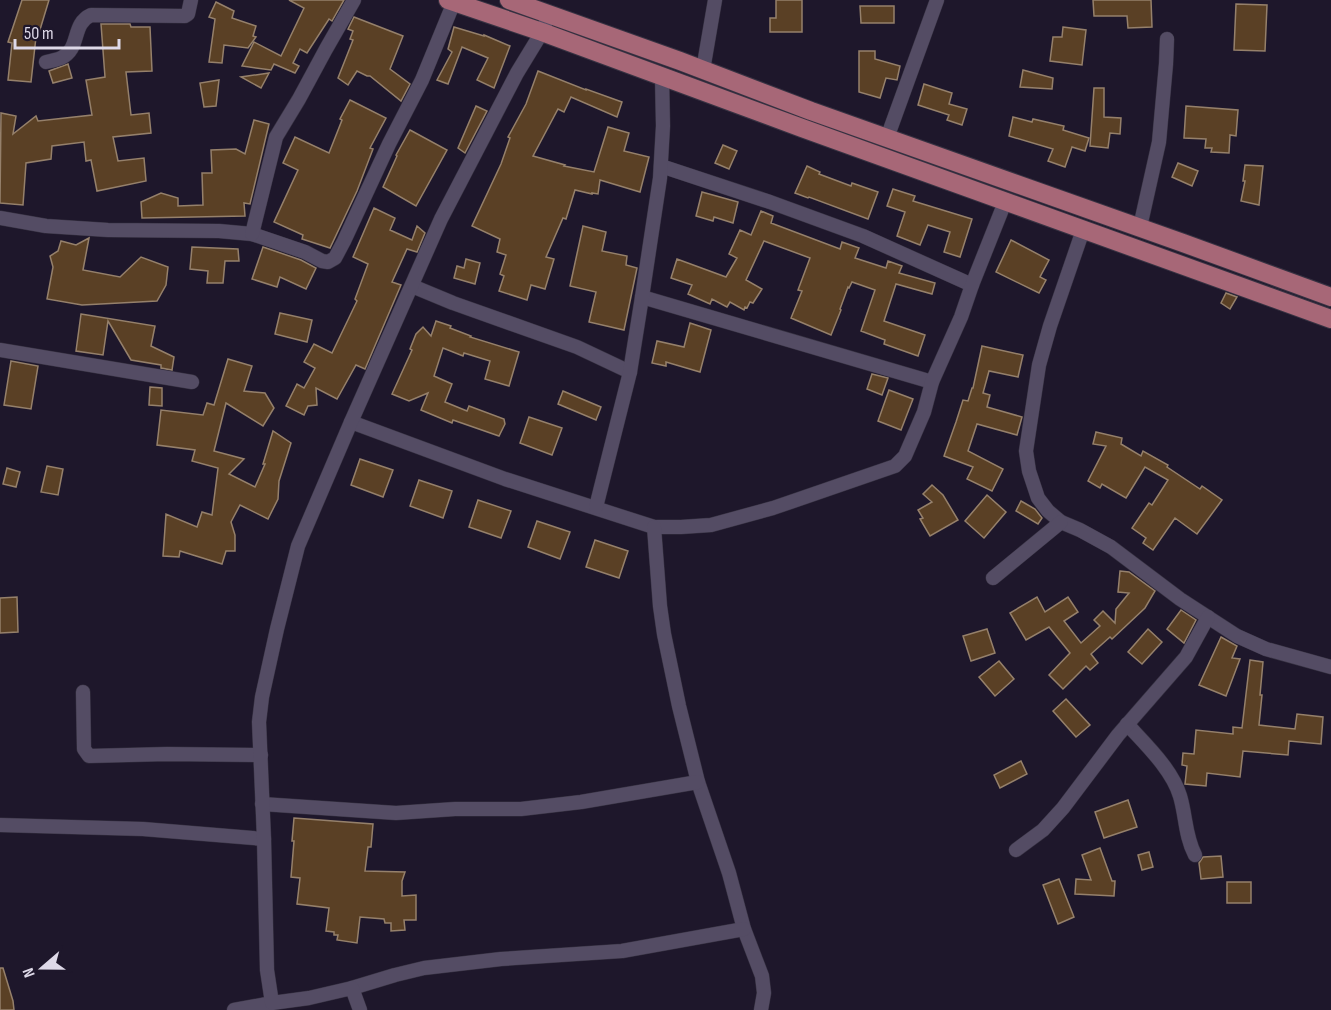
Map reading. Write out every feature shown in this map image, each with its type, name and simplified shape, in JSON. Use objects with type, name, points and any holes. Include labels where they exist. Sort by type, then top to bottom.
[{"type":"main road","points":[[509,0],[1331,297]]},
{"type":"main road","points":[[451,1],[1331,319]]},
{"type":"street","points":[[46,62],[59,59],[72,49],[78,28],[84,18],[91,15],[185,16],[188,14],[191,0]]},
{"type":"street","points":[[252,234],[276,137],[354,0]]},
{"type":"street","points":[[703,70],[715,0]]},
{"type":"street","points":[[887,138],[937,0]]},
{"type":"street","points":[[0,218],[46,226],[108,230],[219,231],[252,234],[328,262],[335,258],[422,80],[451,1]]},
{"type":"street","points":[[272,1003],[267,970],[260,722],[262,697],[296,556],[351,423],[441,219],[517,73],[542,32],[549,14]]},
{"type":"street","points":[[1140,227],[1159,142],[1167,39]]},
{"type":"street","points":[[596,507],[630,372],[642,297],[660,178],[663,126],[662,76]]},
{"type":"street","points":[[661,166],[863,236],[972,285]]},
{"type":"street","points":[[351,423],[505,479],[654,527],[711,525],[774,508],[895,466],[905,456],[924,412],[932,382],[961,317],[1005,201]]},
{"type":"street","points":[[1083,230],[1050,326],[1039,366],[1026,451],[1029,471],[1038,498],[1060,522],[1111,547],[1180,599],[1237,636],[1266,649],[1331,667]]},
{"type":"street","points":[[411,286],[577,347],[630,372]]},
{"type":"street","points":[[642,297],[932,382]]},
{"type":"street","points":[[0,350],[192,382]]},
{"type":"street","points":[[993,578],[1060,522]]},
{"type":"street","points":[[654,527],[660,606],[679,706],[698,782],[729,873],[744,929],[762,976],[764,993],[761,1010]]},
{"type":"street","points":[[1016,850],[1043,830],[1063,807],[1127,724],[1186,657],[1208,617]]},
{"type":"street","points":[[83,692],[84,749],[89,756],[261,754]]},
{"type":"street","points":[[1127,724],[1156,756],[1173,780],[1179,794],[1189,844],[1195,855]]},
{"type":"street","points":[[262,804],[396,813],[455,809],[521,809],[580,802],[698,782]]},
{"type":"street","points":[[0,825],[143,829],[264,839]]},
{"type":"street","points":[[234,1010],[309,998],[424,968],[501,959],[622,951],[744,929]]},
{"type":"street","points":[[352,988],[360,1010]]},
{"type":"building","points":[[22,0],[49,0],[39,33],[37,28],[31,82],[8,80],[12,43],[8,42]]},
{"type":"building","points":[[289,0],[344,0],[332,21],[329,19],[307,53],[300,49],[293,63],[299,66],[295,73],[274,64],[271,70],[242,66],[254,42],[281,56],[304,8]]},
{"type":"building","points":[[776,0],[802,0],[802,32],[770,32],[770,18],[776,18]]},
{"type":"building","points":[[1093,0],[1151,0],[1152,27],[1128,28],[1127,16],[1094,16]]},
{"type":"building","points":[[216,2],[234,11],[232,18],[256,26],[253,36],[256,37],[248,48],[224,45],[222,63],[209,62],[215,19],[209,17]]},
{"type":"building","points":[[1236,4],[1267,5],[1265,51],[1234,50]]},
{"type":"building","points":[[860,6],[894,6],[894,23],[861,23]]},
{"type":"building","points":[[354,17],[403,36],[390,69],[410,84],[401,101],[370,76],[357,71],[348,85],[338,78],[353,40],[350,39],[353,31],[348,29]]},
{"type":"building","points":[[101,24],[150,27],[152,71],[126,72],[131,115],[149,113],[151,133],[113,137],[118,161],[144,158],[146,181],[97,191],[91,160],[86,161],[84,142],[52,146],[51,159],[26,163],[23,205],[0,203],[1,113],[16,116],[13,134],[36,116],[38,121],[92,115],[86,80],[105,77]]},
{"type":"building","points":[[454,27],[484,35],[510,46],[494,88],[477,80],[488,58],[462,47],[448,84],[437,80],[452,52],[448,49]]},
{"type":"building","points":[[1063,27],[1086,30],[1082,65],[1050,61],[1053,37],[1062,37]]},
{"type":"building","points":[[859,51],[875,51],[875,59],[900,66],[897,80],[886,78],[880,98],[859,92]]},
{"type":"building","points":[[68,64],[72,78],[53,83],[49,71]]},
{"type":"building","points":[[1023,70],[1053,78],[1052,89],[1020,87]]},
{"type":"building","points":[[538,71],[622,102],[617,117],[571,97],[564,112],[558,109],[533,156],[564,166],[594,172],[608,127],[629,133],[624,151],[649,157],[640,192],[600,180],[598,194],[575,190],[566,219],[563,218],[546,257],[554,259],[545,289],[531,285],[527,300],[499,291],[504,276],[500,274],[506,255],[497,252],[500,239],[472,226],[501,164],[510,138],[508,137],[526,104]]},
{"type":"building","points":[[269,73],[261,88],[241,77]]},
{"type":"building","points":[[219,80],[216,106],[204,107],[200,83]]},
{"type":"building","points":[[924,84],[952,93],[949,104],[967,109],[962,125],[947,120],[949,115],[918,105]]},
{"type":"building","points":[[1094,88],[1104,88],[1104,117],[1121,118],[1120,134],[1110,133],[1108,148],[1090,146]]},
{"type":"building","points":[[350,100],[386,118],[370,148],[373,149],[357,191],[330,248],[302,239],[303,235],[274,222],[298,170],[283,163],[295,137],[329,153],[342,120],[340,119]]},
{"type":"building","points":[[476,106],[487,111],[465,153],[458,148]]},
{"type":"building","points":[[1186,106],[1238,110],[1236,136],[1230,135],[1229,153],[1211,152],[1212,148],[1205,148],[1206,139],[1184,138]]},
{"type":"building","points":[[1013,117],[1064,126],[1063,130],[1089,138],[1085,151],[1072,147],[1065,167],[1048,161],[1053,149],[1009,136]]},
{"type":"building","points":[[254,120],[269,124],[250,204],[244,203],[245,216],[142,218],[141,202],[161,193],[178,198],[178,206],[203,205],[202,173],[212,173],[211,150],[236,149],[245,154]]},
{"type":"building","points":[[410,130],[447,150],[416,206],[383,187],[396,155]]},
{"type":"building","points":[[723,145],[737,151],[729,169],[715,163]]},
{"type":"building","points":[[1178,163],[1198,171],[1192,186],[1172,177]]},
{"type":"building","points":[[1245,165],[1263,166],[1259,205],[1241,201]]},
{"type":"building","points":[[807,166],[820,172],[819,174],[851,186],[852,183],[878,192],[868,219],[795,193]]},
{"type":"building","points":[[893,189],[915,196],[913,201],[972,219],[960,257],[944,252],[950,232],[928,225],[920,245],[897,236],[905,212],[887,206]]},
{"type":"building","points":[[702,192],[738,202],[733,223],[714,217],[713,221],[696,216]]},
{"type":"building","points":[[374,208],[395,218],[390,230],[412,240],[417,226],[425,233],[417,252],[407,249],[392,282],[401,285],[365,369],[356,365],[337,399],[316,388],[317,405],[308,406],[304,415],[286,406],[297,384],[304,388],[315,368],[304,362],[314,344],[332,353],[357,301],[355,299],[368,264],[353,257]]},
{"type":"building","points":[[761,211],[773,216],[771,223],[840,249],[842,242],[859,248],[855,258],[886,268],[888,261],[902,266],[899,273],[935,283],[932,294],[896,284],[884,321],[925,335],[918,356],[884,344],[885,340],[861,331],[875,290],[852,282],[848,287],[831,335],[791,318],[802,291],[798,290],[810,258],[764,241],[746,280],[762,289],[753,303],[750,302],[744,310],[730,302],[727,307],[712,299],[710,304],[688,294],[692,285],[671,278],[677,259],[726,277],[737,258],[729,254],[740,230],[751,235]]},
{"type":"building","points":[[583,226],[606,232],[602,251],[627,256],[626,265],[637,268],[624,330],[589,322],[596,292],[570,286]]},
{"type":"building","points":[[89,238],[83,270],[120,277],[141,257],[168,267],[166,285],[157,301],[82,305],[47,299],[53,267],[50,256],[58,251],[61,241],[76,245]]},
{"type":"building","points":[[1011,240],[1049,260],[1040,277],[1046,280],[1039,293],[996,272]]},
{"type":"building","points":[[192,247],[238,249],[239,261],[225,261],[223,283],[207,283],[208,271],[190,269]]},
{"type":"building","points":[[263,247],[301,260],[316,268],[306,289],[280,277],[277,287],[252,279]]},
{"type":"building","points":[[466,259],[480,263],[475,284],[454,278],[457,266],[464,268]]},
{"type":"building","points":[[1226,293],[1237,297],[1230,309],[1221,303]]},
{"type":"building","points":[[280,313],[312,320],[307,342],[275,334]]},
{"type":"building","points":[[81,314],[155,326],[151,346],[174,357],[172,370],[161,368],[161,365],[131,360],[108,321],[103,355],[76,351]]},
{"type":"building","points":[[436,321],[451,326],[450,328],[470,337],[519,352],[509,386],[485,379],[490,361],[464,353],[463,356],[443,348],[434,376],[452,384],[445,402],[467,411],[469,406],[504,419],[505,424],[499,436],[453,420],[452,423],[421,410],[428,393],[409,401],[392,394],[412,350],[410,349],[416,334],[423,327],[431,336]]},
{"type":"building","points":[[690,323],[711,330],[700,372],[666,362],[666,366],[652,363],[657,341],[684,347]]},
{"type":"building","points":[[982,346],[1023,355],[1018,377],[989,371],[983,393],[990,395],[987,407],[1022,417],[1017,435],[977,424],[968,451],[1003,469],[992,491],[967,479],[973,467],[944,456],[963,400],[968,401],[973,388]]},
{"type":"building","points":[[228,359],[252,366],[244,391],[265,393],[274,408],[263,426],[226,403],[214,451],[244,459],[229,474],[255,487],[265,464],[263,464],[273,431],[291,443],[279,481],[278,499],[268,519],[240,505],[231,522],[235,535],[235,551],[226,551],[222,564],[180,551],[179,557],[163,556],[166,514],[197,527],[202,512],[212,515],[218,468],[192,461],[195,450],[157,445],[161,410],[203,415],[207,403],[214,405]]},
{"type":"building","points":[[11,361],[38,366],[31,409],[4,405]]},
{"type":"building","points":[[872,374],[888,378],[882,395],[867,389]]},
{"type":"building","points":[[150,387],[162,388],[162,406],[149,405]]},
{"type":"building","points":[[889,390],[913,399],[901,430],[878,421]]},
{"type":"building","points":[[563,391],[601,407],[596,420],[558,404]]},
{"type":"building","points":[[529,417],[562,428],[552,455],[520,443]]},
{"type":"building","points":[[1096,432],[1122,438],[1121,444],[1141,456],[1143,451],[1168,465],[1167,467],[1200,489],[1202,486],[1222,500],[1197,534],[1175,518],[1153,550],[1143,543],[1146,538],[1132,528],[1149,503],[1152,505],[1168,480],[1145,467],[1126,498],[1102,484],[1100,488],[1088,481],[1106,446],[1093,444]]},
{"type":"building","points":[[360,459],[393,470],[383,497],[351,485]]},
{"type":"building","points":[[47,466],[63,469],[58,495],[41,492]]},
{"type":"building","points":[[7,468],[20,472],[16,487],[3,484]]},
{"type":"building","points":[[419,480],[452,491],[443,518],[410,506]]},
{"type":"building","points":[[932,485],[943,495],[958,520],[930,536],[920,519],[923,518],[918,510],[932,502],[923,494]]},
{"type":"building","points":[[987,495],[1006,512],[984,538],[965,521]]},
{"type":"building","points":[[478,500],[511,511],[501,538],[469,527]]},
{"type":"building","points":[[1021,501],[1035,509],[1042,518],[1038,524],[1016,511]]},
{"type":"building","points":[[537,521],[570,532],[560,559],[528,547]]},
{"type":"building","points":[[595,540],[628,551],[619,578],[586,567]]},
{"type":"building","points":[[1120,571],[1129,572],[1155,591],[1145,608],[1112,639],[1110,637],[1091,654],[1098,663],[1090,670],[1086,666],[1063,689],[1049,675],[1070,653],[1049,627],[1026,640],[1010,613],[1037,597],[1045,612],[1068,597],[1078,612],[1064,621],[1081,643],[1100,626],[1094,620],[1103,611],[1115,623],[1116,609],[1129,593],[1118,592]]},
{"type":"building","points":[[17,597],[18,632],[0,633],[0,598]]},
{"type":"building","points":[[1181,610],[1196,620],[1184,643],[1167,629]]},
{"type":"building","points":[[987,629],[995,653],[971,661],[963,636]]},
{"type":"building","points":[[1148,629],[1162,642],[1142,664],[1128,652]]},
{"type":"building","points":[[1221,637],[1237,646],[1232,658],[1240,659],[1226,696],[1199,685]]},
{"type":"building","points":[[1250,660],[1263,662],[1259,725],[1295,729],[1297,714],[1323,717],[1321,744],[1289,741],[1288,755],[1243,751],[1240,777],[1207,773],[1206,786],[1185,784],[1187,766],[1182,765],[1183,753],[1194,754],[1196,730],[1233,734],[1233,727],[1242,728]]},
{"type":"building","points":[[999,661],[1014,679],[995,696],[979,677]]},
{"type":"building","points":[[1066,699],[1090,725],[1076,737],[1053,711]]},
{"type":"building","points":[[1021,761],[1027,774],[1000,788],[994,775]]},
{"type":"building","points":[[1128,800],[1137,827],[1104,838],[1095,812]]},
{"type":"building","points":[[294,818],[373,824],[371,847],[368,847],[365,871],[405,872],[402,881],[402,896],[416,895],[416,920],[404,920],[405,930],[391,931],[391,923],[385,923],[384,919],[360,917],[357,943],[337,940],[338,935],[326,931],[329,908],[297,904],[300,878],[291,877]]},
{"type":"building","points":[[1100,848],[1112,881],[1115,881],[1114,896],[1075,894],[1076,879],[1091,880],[1082,855]]},
{"type":"building","points":[[1149,852],[1153,867],[1142,870],[1138,855]]},
{"type":"building","points":[[1221,856],[1223,877],[1201,879],[1199,863],[1203,857]]},
{"type":"building","points":[[1059,879],[1074,917],[1058,924],[1043,885]]},
{"type":"building","points":[[1227,882],[1251,882],[1251,903],[1227,903]]},
{"type":"building","points":[[0,968],[3,968],[14,1010],[0,1010]]}]
